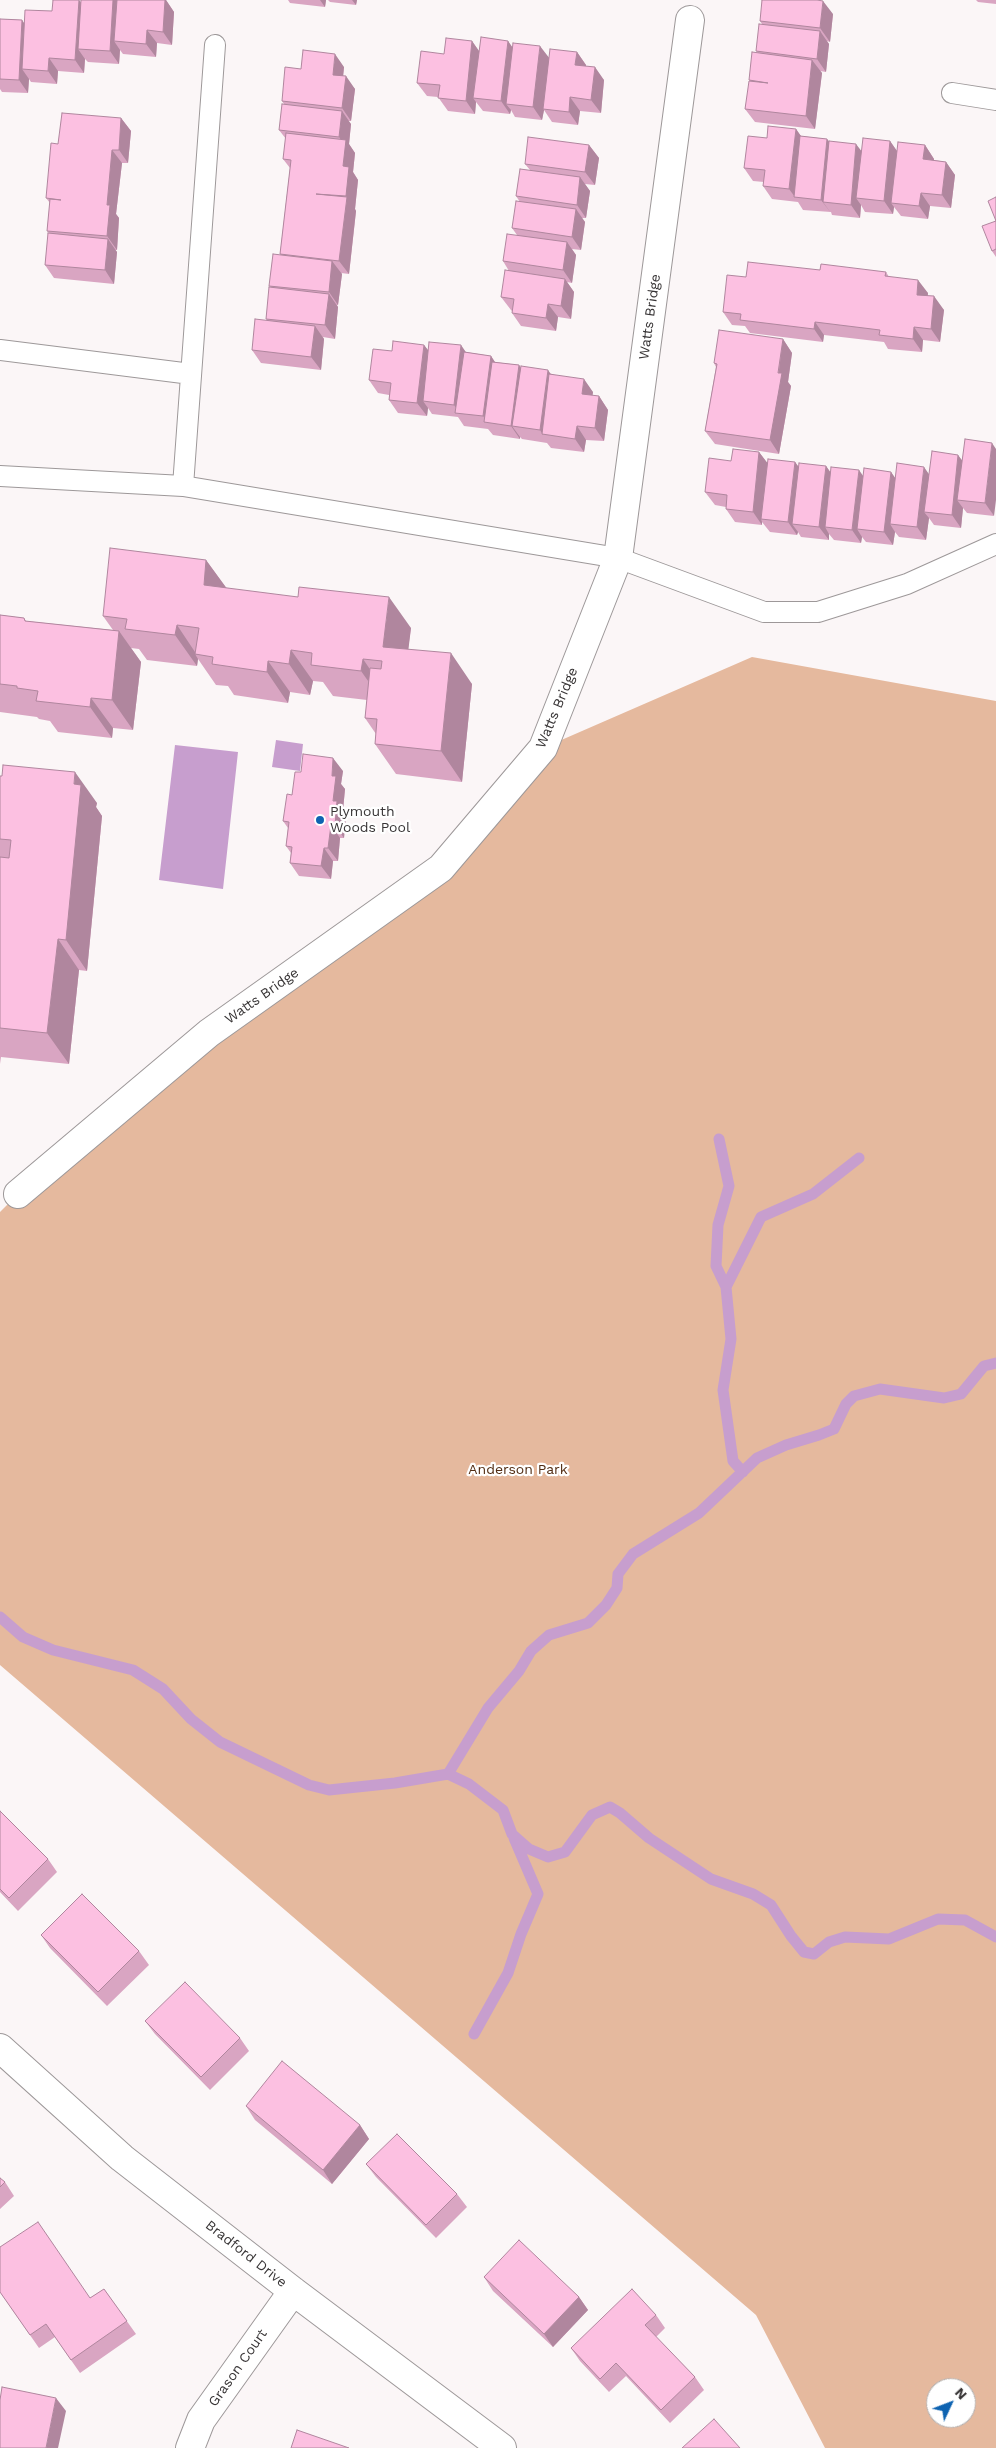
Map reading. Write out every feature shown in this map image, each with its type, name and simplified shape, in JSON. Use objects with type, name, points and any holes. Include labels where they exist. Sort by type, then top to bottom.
[{"type":"street","name":"Watts Bridge","points":[[18,1194],[209,1033],[441,868],[543,748],[618,558],[690,20]]},
{"type":"street","name":"Bradford Drive","points":[[0,2048],[122,2158],[293,2291],[502,2448]]},
{"type":"street","name":"Grason Court","points":[[190,2448],[201,2420],[293,2291]]},
{"type":"lane","points":[[183,486],[215,45]]},
{"type":"lane","points":[[952,93],[996,100]]},
{"type":"lane","points":[[0,350],[191,374]]},
{"type":"lane","points":[[0,476],[183,486],[618,558],[764,612],[818,612],[907,584],[996,544]]},
{"type":"green space","name":"Anderson Park","points":[[752,657],[996,701],[996,2448],[825,2448],[756,2315],[0,1665],[0,1212],[18,1194],[441,868],[543,748]]},
{"type":"shaded area","points":[[276,740],[303,744],[300,771],[272,767]]},
{"type":"shaded area","points":[[175,745],[238,752],[223,889],[159,880]]},
{"type":"building","points":[[53,0],[79,0],[75,60],[49,58],[48,71],[22,69],[25,10],[52,11]]},
{"type":"building","points":[[81,0],[113,0],[110,51],[78,49]]},
{"type":"building","points":[[117,0],[165,0],[163,32],[147,30],[146,44],[114,41]]},
{"type":"building","points":[[762,0],[823,1],[820,28],[760,21]]},
{"type":"building","points":[[0,19],[22,20],[19,80],[0,79]]},
{"type":"building","points":[[759,24],[820,31],[817,59],[756,51]]},
{"type":"building","points":[[481,37],[508,41],[501,101],[473,98]]},
{"type":"building","points":[[446,38],[472,41],[466,101],[438,98],[440,85],[417,83],[421,51],[444,54]]},
{"type":"building","points":[[513,43],[540,46],[533,107],[506,104]]},
{"type":"building","points":[[550,49],[577,52],[575,65],[595,67],[591,100],[570,97],[569,112],[543,109]]},
{"type":"building","points":[[303,50],[335,54],[333,75],[346,76],[342,108],[282,101],[285,67],[301,69]]},
{"type":"building","points":[[752,52],[812,60],[806,116],[745,109],[749,81],[768,83],[749,80]]},
{"type":"building","points":[[282,104],[342,111],[339,137],[279,130]]},
{"type":"building","points":[[62,113],[121,118],[119,150],[112,150],[107,205],[110,205],[107,236],[47,231],[50,199],[61,200],[46,198],[51,143],[58,144]]},
{"type":"building","points":[[768,126],[796,129],[789,189],[763,186],[765,170],[744,168],[748,136],[767,138]]},
{"type":"building","points":[[286,133],[346,140],[343,166],[349,167],[346,196],[316,194],[347,197],[339,261],[280,254],[291,160],[283,159]]},
{"type":"building","points":[[800,136],[827,139],[821,200],[794,197]]},
{"type":"building","points":[[528,137],[589,145],[585,172],[525,164]]},
{"type":"building","points":[[863,138],[890,141],[884,201],[856,198]]},
{"type":"building","points":[[829,141],[856,144],[851,205],[823,202]]},
{"type":"building","points":[[898,142],[925,145],[923,159],[946,162],[942,195],[921,193],[919,206],[891,203]]},
{"type":"building","points":[[520,169],[580,177],[577,205],[516,196]]},
{"type":"building","points":[[996,197],[996,221],[988,201]]},
{"type":"building","points":[[516,201],[576,209],[572,237],[512,228]]},
{"type":"building","points":[[996,221],[996,249],[992,251],[982,226]]},
{"type":"building","points":[[48,233],[108,239],[105,270],[45,265]]},
{"type":"building","points":[[507,234],[567,242],[563,270],[503,261]]},
{"type":"building","points":[[273,254],[332,261],[329,292],[269,286]]},
{"type":"building","points":[[748,262],[820,270],[821,264],[886,272],[885,276],[918,280],[917,295],[934,296],[931,329],[914,327],[913,339],[879,335],[880,330],[815,322],[814,329],[740,320],[741,314],[723,312],[727,275],[746,277]]},
{"type":"building","points":[[505,270],[565,279],[561,306],[548,304],[546,318],[512,313],[514,299],[501,297]]},
{"type":"building","points":[[269,287],[329,294],[325,325],[266,319]]},
{"type":"building","points":[[255,319],[315,326],[311,357],[252,350]]},
{"type":"building","points":[[719,330],[783,339],[778,373],[782,373],[770,440],[705,431],[717,364],[714,363]]},
{"type":"building","points":[[393,341],[424,345],[417,403],[389,400],[391,383],[369,380],[373,349],[392,351]]},
{"type":"building","points":[[429,342],[461,345],[454,405],[423,401]]},
{"type":"building","points":[[464,352],[491,356],[483,416],[455,413]]},
{"type":"building","points":[[492,362],[519,365],[511,426],[484,422]]},
{"type":"building","points":[[521,366],[548,370],[540,430],[512,426]]},
{"type":"building","points":[[549,374],[584,379],[582,394],[599,396],[595,428],[577,426],[575,439],[542,434]]},
{"type":"building","points":[[965,439],[992,443],[985,503],[957,500]]},
{"type":"building","points":[[733,449],[759,452],[753,512],[726,509],[727,495],[705,492],[709,458],[731,461]]},
{"type":"building","points":[[932,451],[958,455],[952,515],[924,512]]},
{"type":"building","points":[[768,459],[795,462],[788,522],[761,519]]},
{"type":"building","points":[[799,463],[826,466],[819,527],[792,524]]},
{"type":"building","points":[[897,463],[924,467],[917,527],[890,524]]},
{"type":"building","points":[[831,467],[859,470],[852,530],[825,527]]},
{"type":"building","points":[[864,468],[891,472],[884,532],[857,529]]},
{"type":"building","points":[[110,548],[206,560],[204,585],[298,597],[299,587],[389,597],[383,647],[451,653],[441,751],[375,744],[377,719],[365,718],[370,668],[381,669],[382,661],[363,659],[361,671],[311,665],[312,653],[291,650],[289,664],[268,661],[267,672],[212,664],[213,657],[195,654],[199,628],[177,625],[175,635],[125,629],[127,619],[103,616]]},
{"type":"building","points":[[0,615],[24,618],[25,621],[119,631],[112,700],[91,698],[90,707],[36,701],[38,691],[0,684]]},
{"type":"building","name":"Plymouth Woods Pool","points":[[303,754],[333,758],[332,776],[336,776],[333,801],[337,801],[335,825],[331,825],[328,848],[324,848],[321,866],[290,863],[292,847],[286,846],[289,822],[283,821],[287,794],[292,795],[295,772],[301,772]]},
{"type":"building","points":[[3,765],[75,772],[74,784],[81,785],[66,940],[58,939],[47,1033],[0,1028],[0,857],[9,858],[11,840],[0,839],[0,776],[2,776]]},
{"type":"building","points":[[0,1811],[48,1859],[9,1898],[0,1889]]},
{"type":"building","points":[[82,1894],[139,1951],[98,1992],[41,1935]]},
{"type":"building","points":[[185,1982],[240,2038],[201,2077],[145,2021]]},
{"type":"building","points":[[282,2061],[360,2125],[323,2170],[246,2106]]},
{"type":"building","points":[[397,2134],[457,2194],[426,2225],[366,2164]]},
{"type":"building","points":[[0,2178],[5,2182],[0,2187]]},
{"type":"building","points":[[38,2222],[90,2298],[104,2289],[127,2321],[71,2360],[46,2324],[30,2335],[0,2292],[0,2247]]},
{"type":"building","points":[[519,2240],[579,2297],[544,2334],[484,2277]]},
{"type":"building","points":[[632,2289],[656,2315],[645,2325],[695,2377],[661,2410],[616,2363],[600,2379],[571,2348]]},
{"type":"building","points":[[2,2387],[56,2398],[46,2448],[0,2448],[0,2400]]},
{"type":"building","points":[[714,2419],[740,2448],[682,2448]]},
{"type":"building","points":[[297,2430],[349,2448],[291,2448]]},
{"type":"waterway","points":[[719,1139],[729,1186],[718,1225],[716,1266],[726,1287]]},
{"type":"waterway","points":[[743,1472],[733,1461],[723,1390],[731,1339],[726,1287],[761,1217],[813,1194],[859,1158]]},
{"type":"waterway","points":[[448,1774],[488,1708],[519,1671],[531,1651],[549,1635],[588,1623],[606,1605],[617,1588],[618,1574],[633,1554],[699,1513],[757,1458],[786,1445],[834,1429],[846,1404],[854,1396],[880,1389],[944,1398],[961,1394],[984,1366],[996,1363]]},
{"type":"waterway","points":[[0,1617],[23,1637],[53,1650],[133,1670],[163,1689],[191,1719],[220,1742],[309,1785],[329,1790],[395,1783],[448,1774],[469,1784],[503,1810],[512,1834],[529,1849],[548,1857],[565,1852],[592,1815],[610,1807],[620,1813],[649,1838],[711,1879],[753,1894],[771,1905],[804,1952],[814,1954],[829,1942],[845,1937],[889,1939],[938,1919],[965,1920],[996,1937]]},
{"type":"waterway","points":[[474,2034],[508,1973],[521,1934],[538,1894],[514,1838]]},
{"type":"place","name":"Plymouth Woods Pool","points":[[320,820]]}]
